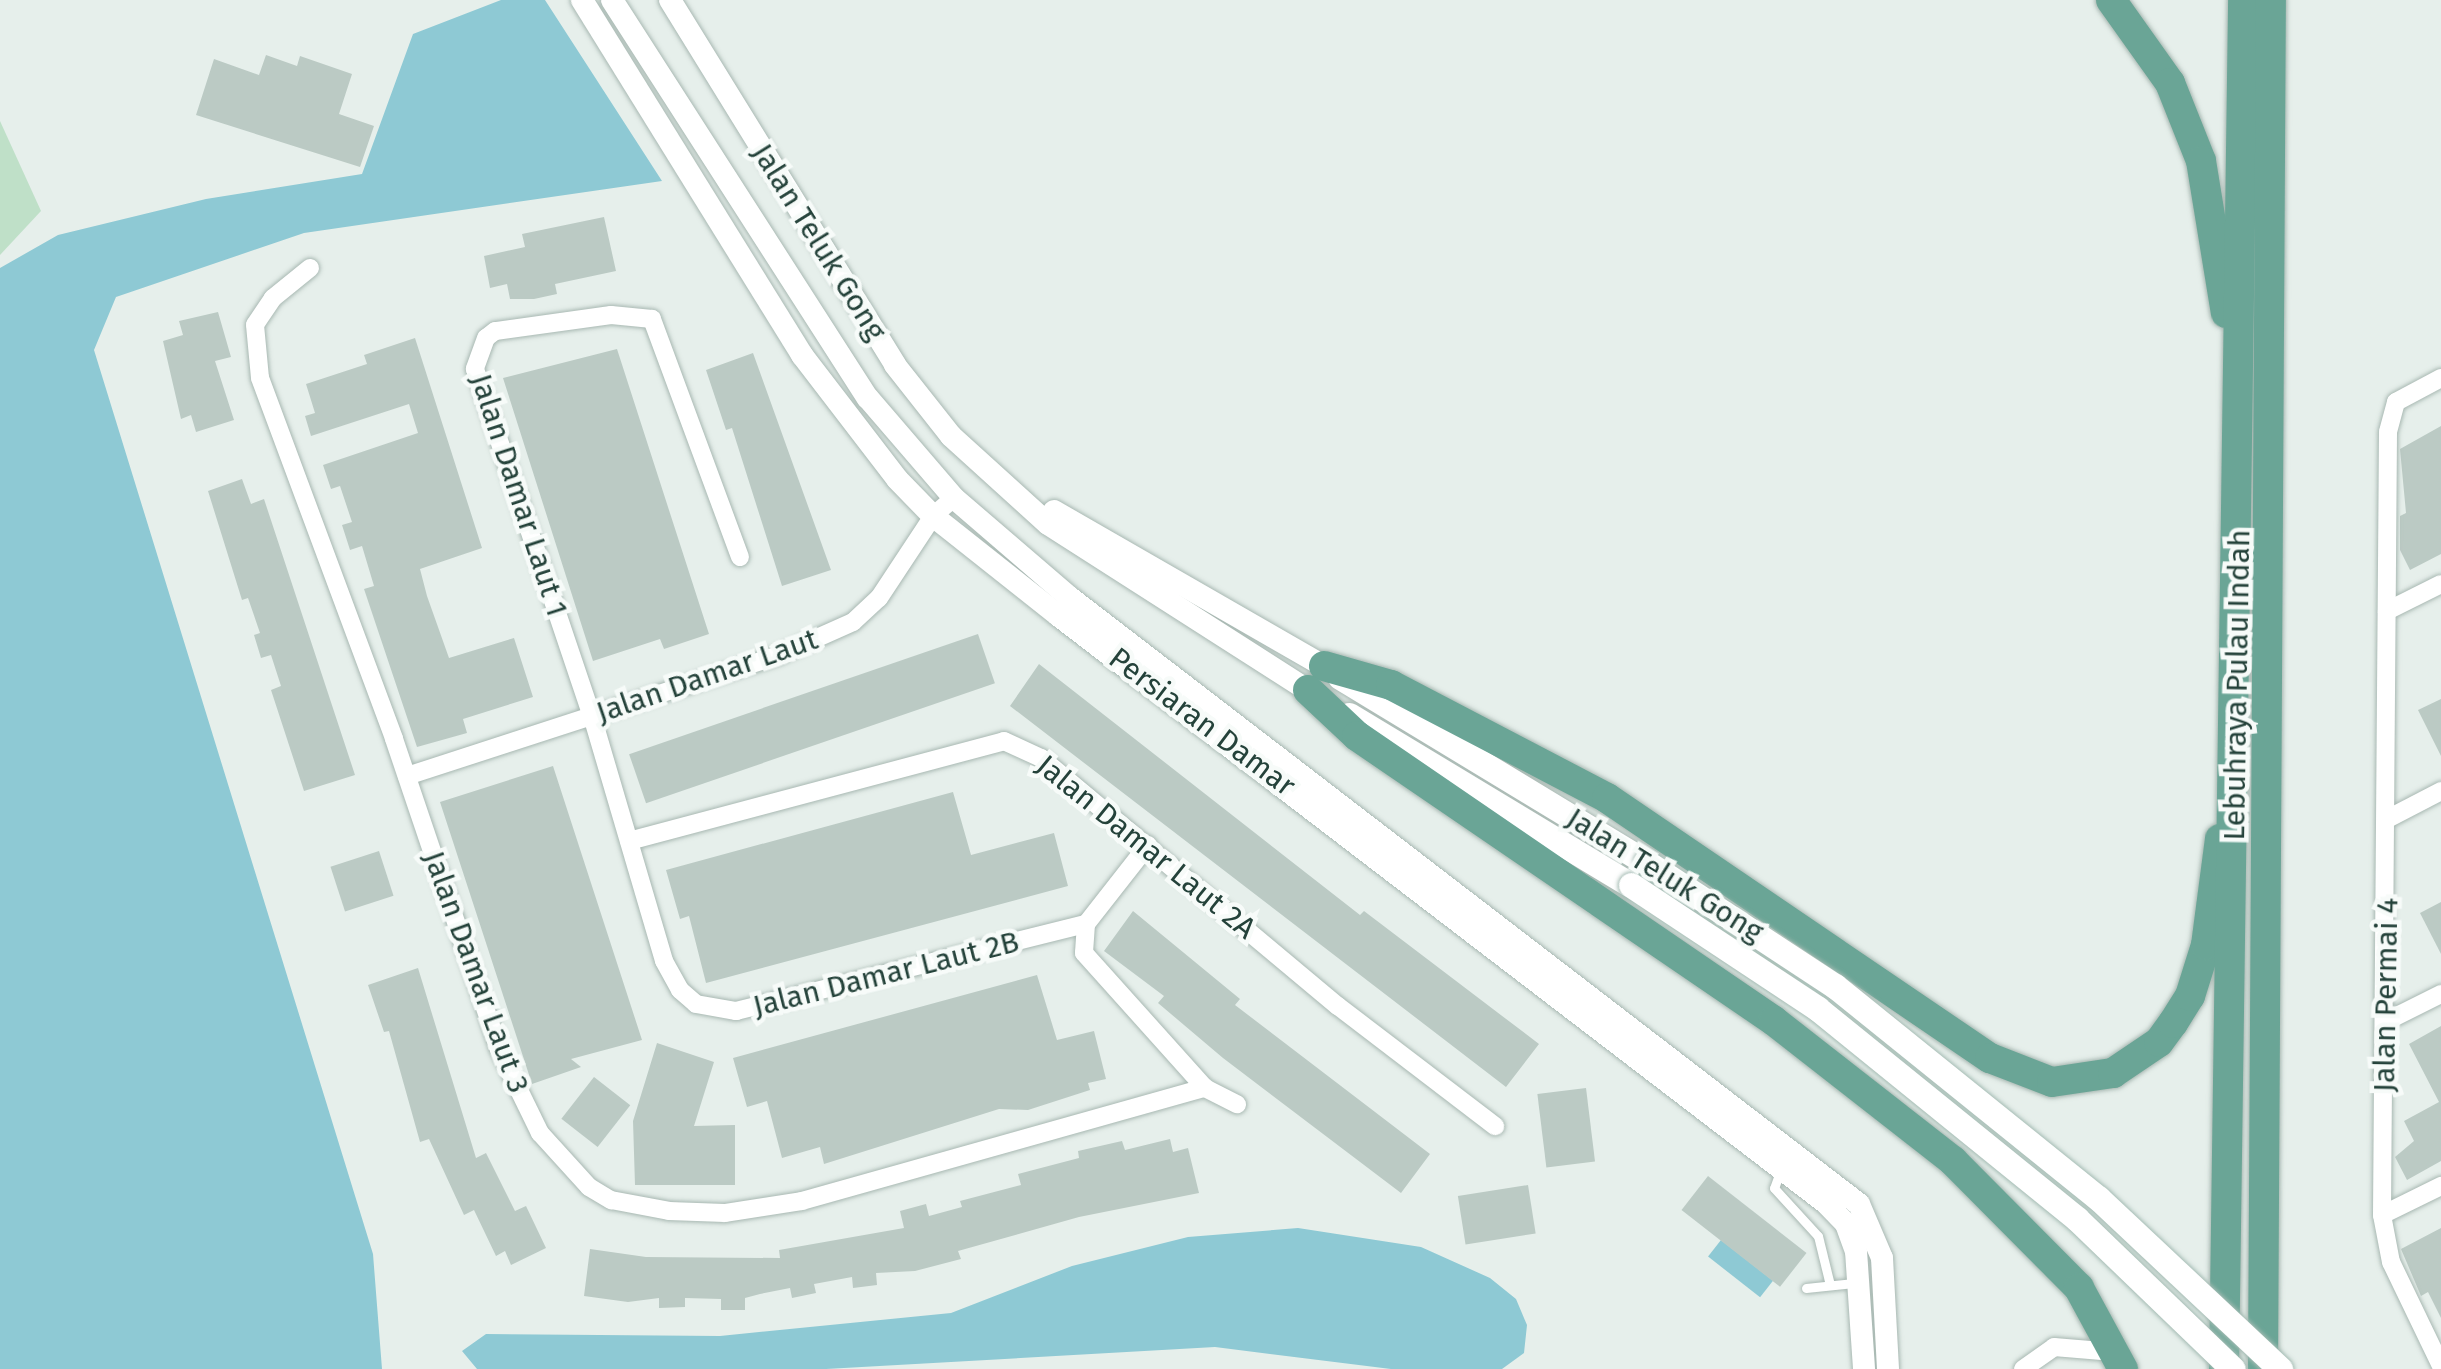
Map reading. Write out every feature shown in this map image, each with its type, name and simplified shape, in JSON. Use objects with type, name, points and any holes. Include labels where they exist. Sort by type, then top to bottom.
[{"type":"main road","points":[[2111,0],[2170,83],[2201,161],[2242,425]]},
{"type":"main road","name":"Lebuhraya Pulau Indah","points":[[2224,1369],[2242,425],[2242,0]]},
{"type":"main road","name":"Lebuhraya Pulau Indah","points":[[2262,1369],[2272,0]]},
{"type":"main road","points":[[2268,214],[2284,0]]},
{"type":"main road","points":[[1316,678],[1391,685],[1608,798],[1990,1058],[2052,1082],[2084,1080],[2132,1063],[2159,1042],[2190,996],[2206,945],[2214,863],[2235,775]]},
{"type":"main road","points":[[1316,678],[1357,736],[1774,1021],[1896,1113],[2036,1238],[2079,1288],[2119,1360]]},
{"type":"main road","name":"Jalan Teluk Gong","points":[[1316,678],[1646,862],[1835,986],[2098,1198],[2280,1369]]},
{"type":"main road","name":"Jalan Teluk Gong","points":[[1316,678],[1818,1009],[2077,1220],[2232,1369]]},
{"type":"street","name":"Persiaran Damar","points":[[582,0],[853,430],[934,516],[1782,1167],[1846,1224],[1862,1282],[1864,1369]]},
{"type":"street","name":"Persiaran Damar","points":[[612,0],[839,356],[954,498],[1070,597],[1835,1181],[1874,1230],[1887,1296],[1888,1369]]},
{"type":"street","name":"Jalan Teluk Gong","points":[[670,0],[895,364],[987,470],[1048,524],[1316,678]]},
{"type":"street","name":"Jalan Damar Laut 3","points":[[310,268],[273,298],[255,325],[260,378],[407,776],[519,1097],[558,1158],[612,1200],[669,1212],[725,1213],[802,1200],[1205,1088]]},
{"type":"street","name":"Jalan Damar Laut 1","points":[[592,716],[475,369],[486,338],[495,331],[611,315],[652,318],[740,557]]},
{"type":"street","name":"Jalan Permai 4","points":[[2441,378],[2392,408],[2382,1215],[2390,1262],[2441,1366]]},
{"type":"street","name":"Jalan Damar Laut","points":[[407,776],[779,655],[853,622],[879,598],[934,516],[954,498]]},
{"type":"street","points":[[2387,611],[2441,584]]},
{"type":"street","name":"Jalan Damar Laut 2B","points":[[592,716],[664,962],[680,990],[717,1012],[1086,924]]},
{"type":"street","name":"Jalan Damar Laut 2A","points":[[629,841],[990,741],[1041,758],[1338,1006],[1496,1126]]},
{"type":"street","points":[[2388,818],[2441,791]]},
{"type":"street","points":[[1148,845],[1086,924],[1084,953],[1205,1088],[1237,1104]]},
{"type":"street","points":[[2386,1022],[2441,994]]},
{"type":"street","points":[[2382,1215],[2441,1186]]},
{"type":"street","points":[[2023,1369],[2054,1347],[2119,1360]]},
{"type":"lane","points":[[1782,1167],[1774,1188],[1818,1236],[1830,1285]]},
{"type":"lane","points":[[1806,1288],[1862,1282]]},
{"type":"green space","points":[[0,121],[41,211],[0,255]]},
{"type":"water","points":[[501,0],[545,0],[662,181],[304,233],[116,297],[94,350],[373,1254],[382,1369],[0,1369],[0,268],[58,235],[206,199],[362,174],[413,34]]},
{"type":"water","points":[[1298,1228],[1421,1247],[1490,1278],[1516,1299],[1527,1325],[1524,1353],[1502,1369],[1391,1369],[1215,1347],[826,1369],[477,1369],[462,1351],[486,1334],[720,1336],[951,1313],[1072,1266],[1188,1237]]},
{"type":"water","points":[[1721,1240],[1773,1281],[1760,1297],[1708,1257]]},
{"type":"building","points":[[266,55],[297,66],[300,56],[352,74],[339,114],[374,126],[360,167],[196,115],[214,59],[259,75]]},
{"type":"building","points":[[604,217],[616,271],[555,284],[557,294],[534,299],[510,299],[507,284],[490,288],[484,256],[525,247],[522,234]]},
{"type":"building","points":[[218,312],[231,357],[215,361],[234,420],[196,432],[191,415],[181,419],[163,341],[183,335],[179,321]]},
{"type":"building","points":[[415,338],[482,548],[420,569],[427,596],[449,658],[514,638],[533,697],[463,719],[467,733],[417,747],[364,589],[374,586],[362,546],[350,550],[342,525],[352,522],[340,486],[331,489],[323,465],[418,433],[409,404],[311,436],[305,416],[315,413],[306,384],[367,364],[364,355]]},
{"type":"building","points":[[617,349],[709,634],[664,649],[660,639],[593,661],[503,378]]},
{"type":"building","points":[[753,353],[831,570],[782,586],[732,428],[726,430],[706,370]]},
{"type":"building","points":[[2441,426],[2441,554],[2410,570],[2400,550],[2400,516],[2406,513],[2400,449]]},
{"type":"building","points":[[242,479],[251,504],[264,499],[355,775],[304,791],[271,690],[281,686],[271,655],[261,658],[254,635],[260,633],[248,598],[242,600],[208,491]]},
{"type":"building","points":[[978,634],[995,683],[646,803],[629,754]]},
{"type":"building","points":[[1039,664],[1360,915],[1364,911],[1539,1044],[1506,1087],[1010,706]]},
{"type":"building","points":[[2441,699],[2441,756],[2418,710]]},
{"type":"building","points":[[553,766],[642,1040],[571,1059],[581,1067],[532,1084],[440,802]]},
{"type":"building","points":[[953,792],[971,855],[1054,833],[1068,886],[706,983],[689,916],[680,919],[666,870]]},
{"type":"building","points":[[379,851],[394,896],[345,911],[330,867]]},
{"type":"building","points":[[2441,902],[2441,954],[2420,913]]},
{"type":"building","points":[[1133,911],[1240,999],[1235,1005],[1430,1154],[1401,1193],[1223,1058],[1158,1003],[1164,996],[1104,951]]},
{"type":"building","points":[[418,968],[476,1158],[486,1153],[515,1211],[526,1206],[546,1248],[511,1265],[505,1251],[496,1256],[474,1210],[464,1215],[429,1139],[420,1142],[389,1031],[384,1032],[368,985]]},
{"type":"building","points":[[1037,975],[1057,1040],[1094,1031],[1106,1079],[1088,1083],[1090,1090],[1028,1110],[999,1109],[824,1164],[820,1147],[782,1158],[767,1101],[747,1107],[733,1058]]},
{"type":"building","points":[[2441,1026],[2441,1161],[2407,1180],[2395,1157],[2414,1141],[2404,1121],[2439,1102],[2409,1044]]},
{"type":"building","points":[[657,1043],[714,1062],[694,1126],[735,1125],[735,1185],[635,1185],[633,1121]]},
{"type":"building","points":[[594,1077],[630,1105],[598,1147],[561,1119]]},
{"type":"building","points":[[1586,1088],[1595,1161],[1546,1167],[1537,1094]]},
{"type":"building","points":[[1170,1139],[1173,1152],[1188,1148],[1199,1193],[1079,1217],[958,1251],[961,1259],[915,1271],[876,1273],[877,1285],[853,1288],[852,1277],[814,1284],[816,1293],[792,1298],[790,1288],[745,1298],[745,1310],[721,1310],[721,1299],[685,1298],[685,1307],[659,1308],[659,1298],[628,1302],[584,1296],[590,1249],[646,1257],[780,1258],[779,1250],[904,1228],[900,1211],[926,1204],[929,1216],[962,1207],[960,1201],[1021,1185],[1018,1174],[1079,1158],[1078,1151],[1122,1141],[1125,1150]]},
{"type":"building","points":[[1708,1176],[1807,1253],[1780,1287],[1682,1210]]},
{"type":"building","points":[[1528,1185],[1536,1233],[1466,1245],[1458,1196]]},
{"type":"building","points":[[2441,1228],[2441,1318],[2428,1292],[2421,1296],[2401,1249]]}]
